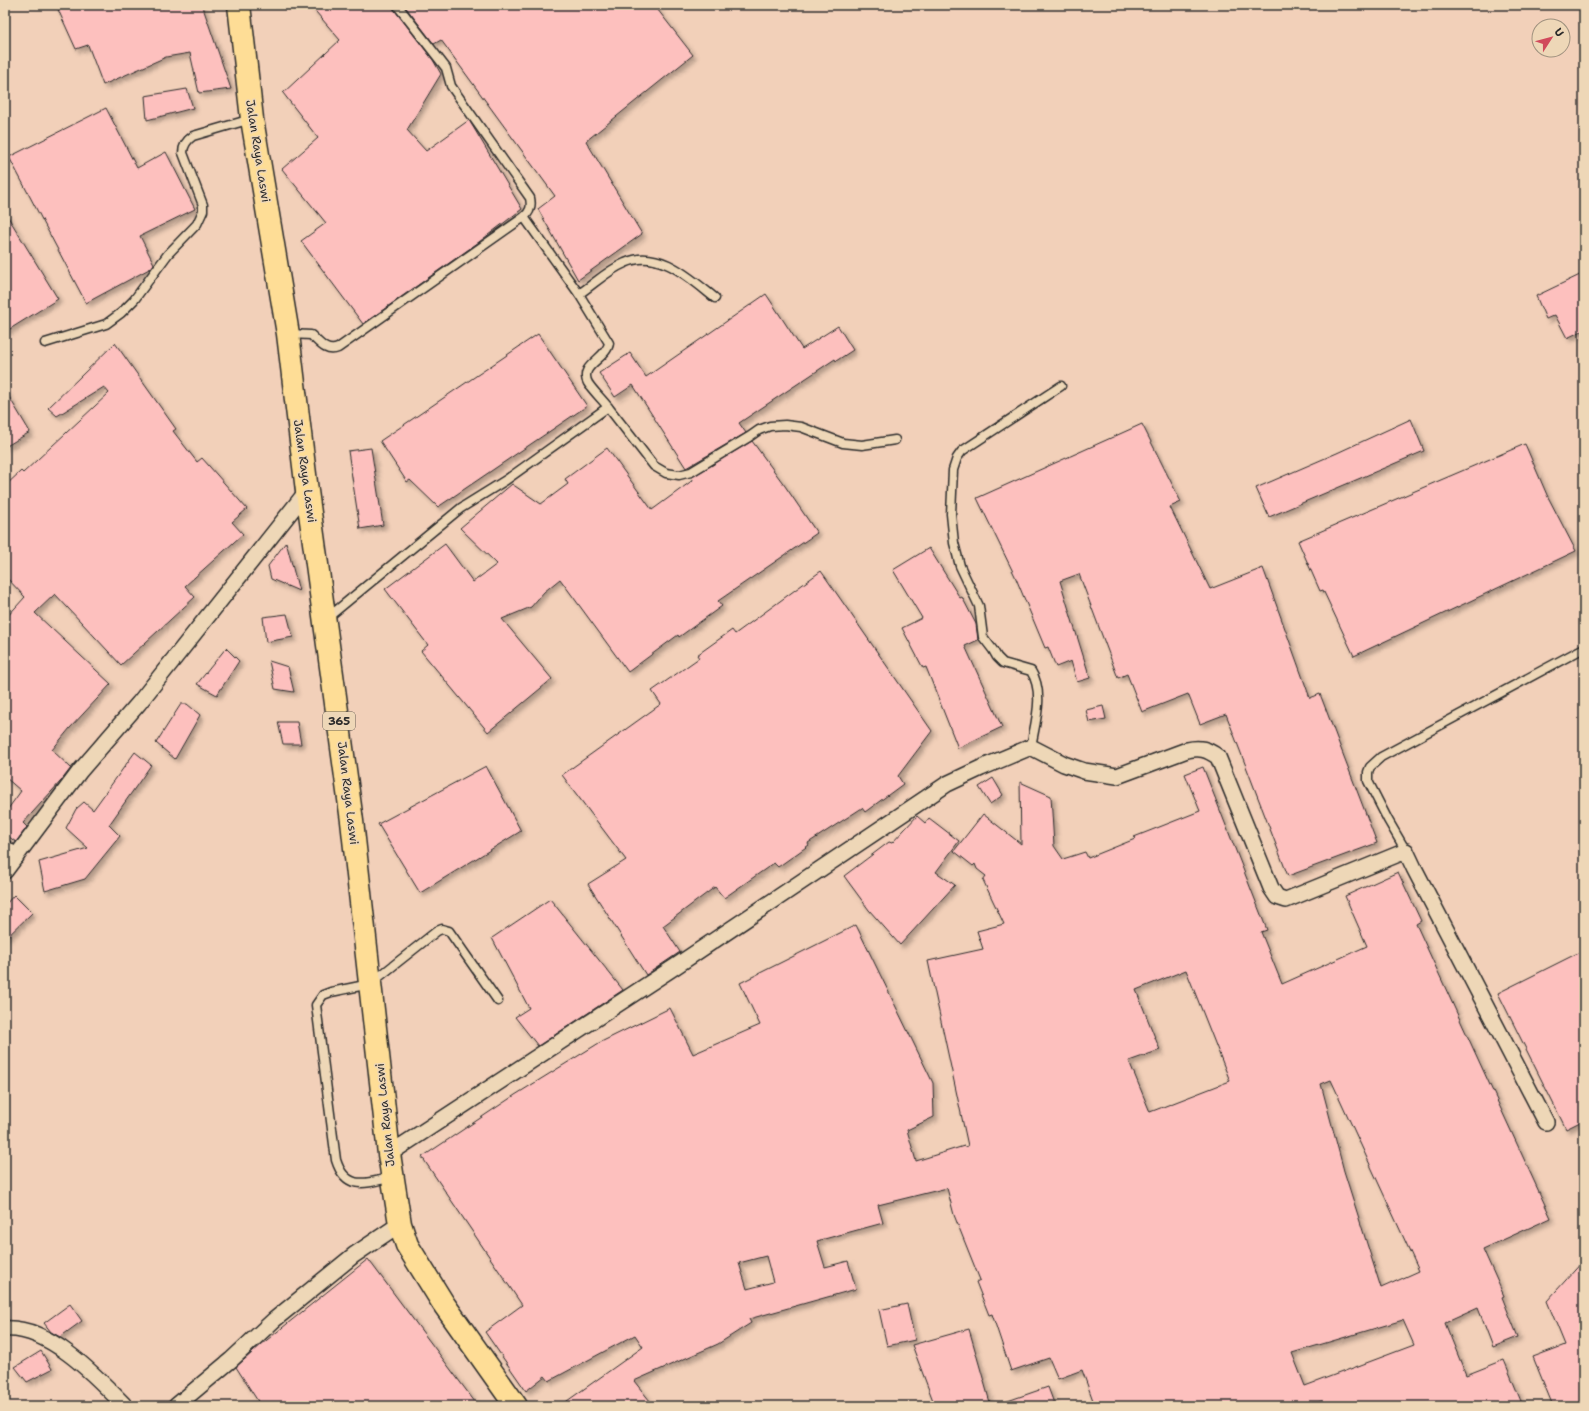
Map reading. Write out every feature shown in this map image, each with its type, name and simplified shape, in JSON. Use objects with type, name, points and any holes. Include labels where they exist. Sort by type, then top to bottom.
[{"type":"main road","name":"Jalan Raya Laswi","points":[[239,5],[252,119],[288,334],[307,491],[326,620],[352,821],[389,1154],[400,1224],[406,1245],[442,1303],[516,1406]]},
{"type":"street","points":[[5,871],[11,852],[139,703],[307,491]]},
{"type":"street","points":[[389,1154],[689,957],[947,784],[1031,747],[1064,764],[1084,771],[1117,776],[1187,750],[1199,747],[1209,751],[1218,757],[1271,888],[1277,897],[1286,900],[1406,851],[1417,875],[1546,1122]]},
{"type":"street","points":[[176,1406],[280,1315],[354,1255],[400,1224]]},
{"type":"street","points":[[5,1329],[13,1328],[37,1334],[60,1347],[101,1381],[125,1406]]},
{"type":"lane","points":[[288,334],[311,335],[326,348],[334,350],[338,348],[524,217],[531,209],[532,204],[530,198],[451,86],[446,68],[397,5]]},
{"type":"lane","points":[[45,344],[106,324],[121,313],[134,300],[168,254],[196,224],[203,211],[203,205],[183,153],[183,148],[186,142],[193,136],[252,119]]},
{"type":"lane","points":[[524,217],[579,294],[609,343],[606,352],[589,367],[586,372],[588,383],[654,466],[666,473],[679,475],[691,472],[759,430],[770,426],[785,425],[801,427],[843,443],[862,445],[895,440]]},
{"type":"lane","points":[[579,294],[615,268],[626,262],[639,259],[652,259],[672,267],[693,280],[715,298]]},
{"type":"lane","points":[[1031,747],[1038,704],[1035,678],[1031,671],[1003,663],[983,637],[979,606],[960,566],[954,542],[951,514],[953,470],[957,458],[967,448],[1061,386]]},
{"type":"lane","points":[[326,620],[462,508],[506,480],[608,407]]},
{"type":"lane","points":[[1406,851],[1368,781],[1368,772],[1370,767],[1381,757],[1584,648]]},
{"type":"lane","points":[[392,1177],[364,1184],[354,1182],[345,1177],[339,1170],[336,1160],[316,1005],[323,995],[330,992],[370,984],[437,931],[442,929],[449,931],[498,1000]]},
{"type":"building","points":[[56,5],[202,5],[231,89],[199,93],[190,53],[166,57],[103,85],[88,45],[76,49]]},
{"type":"building","points":[[310,5],[392,5],[433,60],[441,74],[407,130],[426,151],[469,120],[522,209],[479,242],[363,324],[301,241],[326,223],[282,169],[318,138],[283,93],[340,40]]},
{"type":"building","points":[[404,5],[654,5],[693,55],[586,141],[642,234],[578,280],[538,209],[555,196],[441,40],[434,44]]},
{"type":"building","points":[[187,89],[193,108],[147,120],[145,96]]},
{"type":"building","points":[[106,108],[137,168],[166,152],[195,209],[140,236],[154,264],[151,268],[86,303],[9,157]]},
{"type":"building","points":[[5,212],[58,299],[5,332]]},
{"type":"building","points":[[1584,273],[1584,330],[1567,338],[1555,315],[1546,319],[1536,296]]},
{"type":"building","points":[[766,294],[802,349],[838,326],[853,350],[836,361],[835,359],[739,423],[746,433],[686,468],[633,385],[615,397],[599,373],[630,353],[646,377]]},
{"type":"building","points":[[538,334],[587,406],[438,507],[410,480],[407,482],[380,441]]},
{"type":"building","points":[[115,343],[176,429],[173,431],[197,462],[202,458],[247,509],[232,522],[243,534],[185,586],[195,597],[121,665],[55,594],[35,613],[111,684],[70,728],[52,750],[71,768],[23,823],[27,827],[16,842],[5,834],[5,813],[21,791],[5,777],[5,619],[25,597],[5,576],[5,486],[21,471],[23,473],[109,393],[104,387],[57,416],[48,408]]},
{"type":"building","points":[[5,390],[30,432],[5,447]]},
{"type":"building","points":[[1411,419],[1424,451],[1269,517],[1256,488]]},
{"type":"building","points":[[1142,424],[1181,502],[1170,507],[1210,589],[1263,568],[1310,698],[1320,694],[1377,843],[1288,876],[1226,714],[1200,724],[1188,694],[1142,712],[1127,674],[1118,678],[1079,574],[1060,581],[1090,678],[1077,682],[1071,661],[1056,667],[1048,647],[1045,648],[1015,576],[977,498]]},
{"type":"building","points":[[752,441],[817,533],[718,601],[722,606],[679,637],[678,635],[628,672],[560,579],[544,592],[531,607],[502,619],[552,679],[488,732],[421,651],[428,645],[385,589],[445,544],[473,582],[497,564],[460,528],[512,484],[541,504],[568,484],[565,479],[607,448],[652,510],[693,480],[692,477]]},
{"type":"building","points":[[1525,444],[1547,495],[1576,551],[1354,656],[1323,590],[1320,591],[1298,541]]},
{"type":"building","points":[[371,448],[383,525],[360,529],[348,451]]},
{"type":"building","points":[[286,542],[299,591],[271,579],[268,566]]},
{"type":"building","points":[[929,548],[960,598],[962,597],[976,624],[978,640],[965,646],[1002,727],[958,748],[926,667],[923,668],[902,628],[922,618],[893,570]]},
{"type":"building","points":[[821,571],[932,731],[898,776],[903,784],[865,812],[862,808],[808,843],[809,845],[778,867],[774,863],[724,898],[715,887],[663,926],[680,952],[646,975],[588,884],[626,860],[562,775],[661,704],[652,691],[699,658],[697,655],[732,630],[735,634]]},
{"type":"building","points":[[287,614],[293,637],[266,642],[263,617]]},
{"type":"building","points":[[226,648],[239,661],[217,695],[197,684]]},
{"type":"building","points":[[269,661],[288,667],[294,692],[275,689]]},
{"type":"building","points":[[181,704],[187,704],[200,715],[175,759],[156,743]]},
{"type":"building","points":[[1103,706],[1106,719],[1089,722],[1086,710]]},
{"type":"building","points":[[278,722],[297,722],[301,744],[283,744]]},
{"type":"building","points":[[135,752],[151,765],[109,825],[120,836],[85,879],[45,891],[39,862],[88,848],[66,828],[76,809],[84,802],[93,810]]},
{"type":"building","points":[[486,766],[521,831],[420,893],[378,824]]},
{"type":"building","points":[[1203,767],[1267,930],[1261,932],[1282,984],[1367,946],[1345,896],[1398,872],[1421,921],[1416,924],[1551,1218],[1483,1249],[1504,1296],[1502,1297],[1518,1337],[1493,1347],[1478,1308],[1445,1323],[1466,1375],[1504,1360],[1523,1406],[1325,1406],[1322,1401],[1309,1406],[1095,1406],[1082,1370],[1058,1379],[1049,1358],[1011,1371],[992,1314],[989,1315],[976,1282],[980,1280],[954,1215],[947,1188],[878,1205],[883,1223],[817,1241],[825,1267],[848,1261],[856,1289],[749,1319],[751,1323],[718,1344],[634,1381],[654,1406],[560,1406],[643,1347],[635,1335],[549,1381],[545,1376],[526,1391],[485,1332],[522,1305],[422,1157],[515,1095],[599,1043],[670,1008],[693,1054],[760,1025],[740,983],[856,925],[933,1083],[934,1117],[907,1130],[916,1161],[968,1146],[928,961],[983,949],[977,931],[1004,924],[983,880],[986,876],[977,869],[975,864],[973,866],[954,851],[983,814],[1021,844],[1020,782],[1051,796],[1054,846],[1063,859],[1085,852],[1088,858],[1135,839],[1134,837],[1200,811],[1185,774]],"holes":[[[1186,970],[1230,1081],[1150,1112],[1129,1061],[1160,1050],[1136,990]],[[1331,1080],[1419,1271],[1381,1288],[1344,1171],[1321,1084]],[[766,1256],[773,1282],[747,1289],[739,1263]],[[1403,1320],[1414,1345],[1305,1386],[1292,1353]]]},
{"type":"building","points":[[993,778],[1003,795],[990,804],[979,787]]},
{"type":"building","points":[[917,816],[925,823],[929,818],[959,841],[936,872],[955,885],[900,945],[869,910],[844,876],[889,842],[892,843]]},
{"type":"building","points":[[14,895],[32,913],[5,939],[5,905]]},
{"type":"building","points":[[550,899],[623,990],[538,1046],[515,1017],[529,1008],[492,938]]},
{"type":"building","points":[[1584,950],[1584,1120],[1566,1129],[1498,993]]},
{"type":"building","points":[[368,1259],[478,1406],[261,1406],[236,1367],[262,1344]]},
{"type":"building","points":[[1584,1260],[1584,1406],[1553,1406],[1533,1357],[1565,1345],[1547,1301]]},
{"type":"building","points":[[70,1304],[82,1321],[60,1337],[51,1332],[44,1323]]},
{"type":"building","points":[[907,1304],[915,1340],[887,1346],[879,1310]]},
{"type":"building","points":[[969,1329],[991,1406],[935,1406],[912,1345]]},
{"type":"building","points":[[41,1351],[52,1369],[27,1382],[15,1367]]},
{"type":"building","points":[[1048,1387],[1055,1406],[999,1406],[999,1404]]}]
